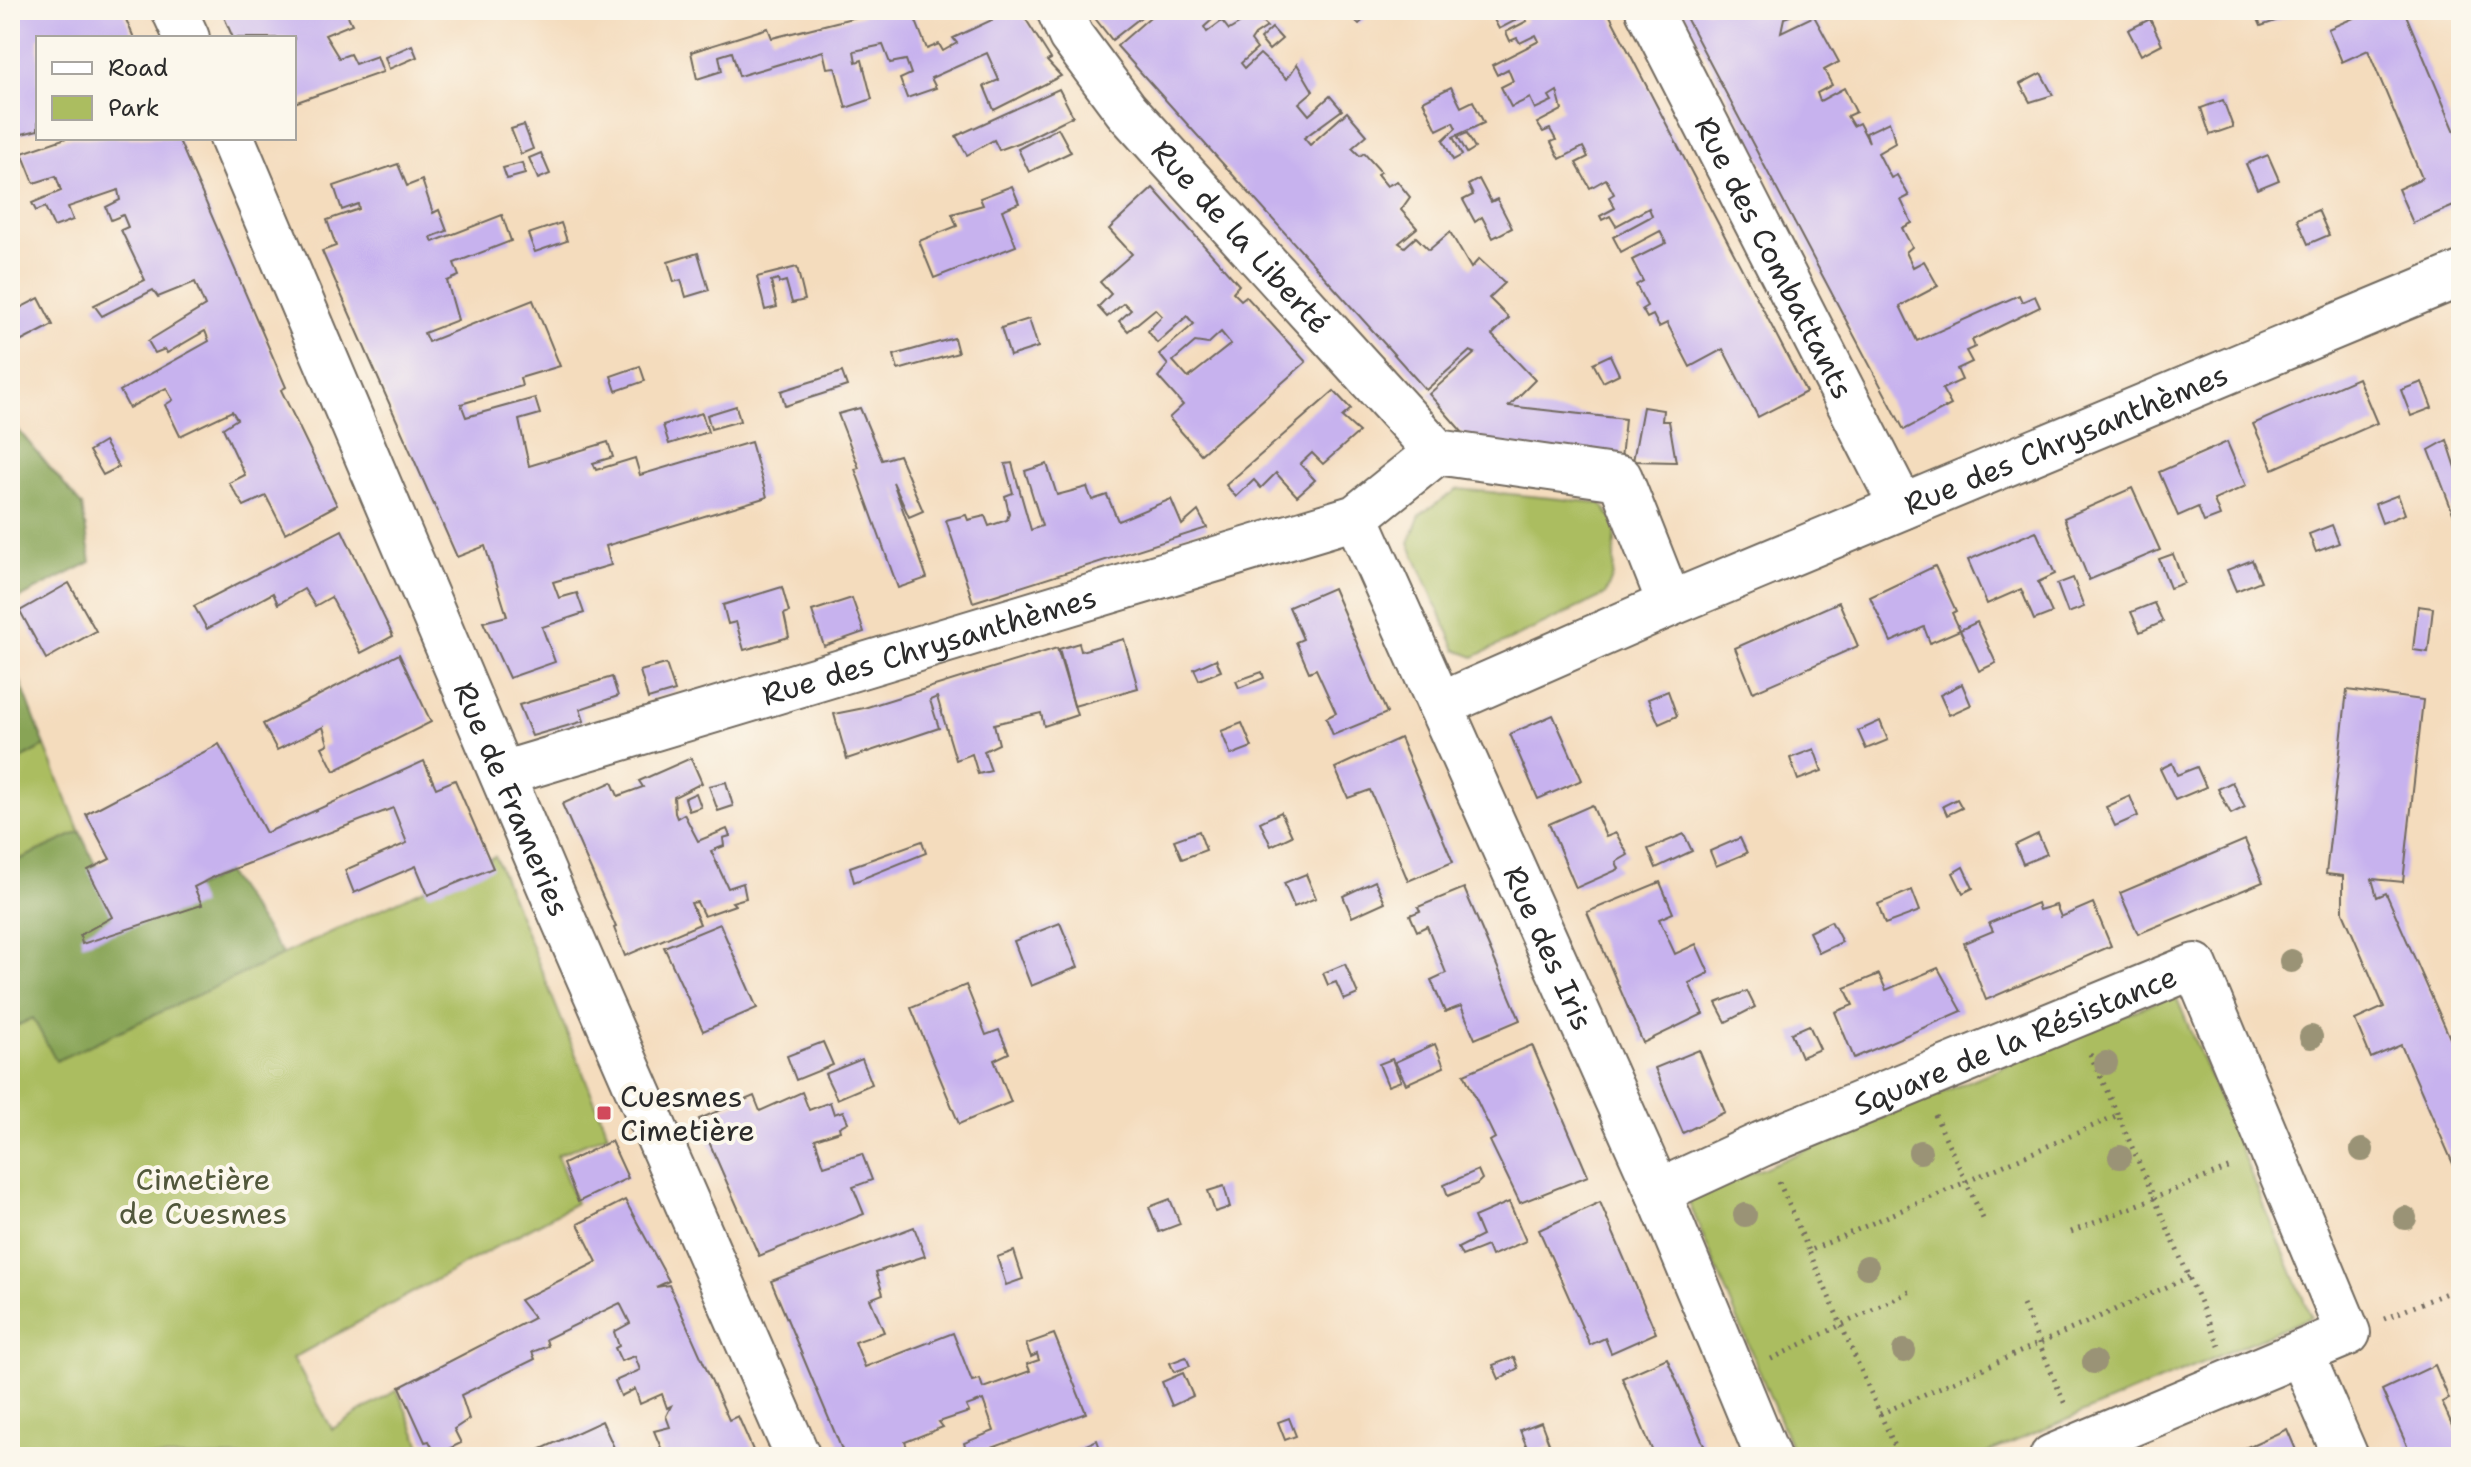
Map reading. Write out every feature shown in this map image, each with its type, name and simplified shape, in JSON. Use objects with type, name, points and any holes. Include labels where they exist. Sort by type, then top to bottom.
[{"type":"street","points":[[174,10],[186,36]]},
{"type":"street","name":"Rue de la Liberté","points":[[1059,10],[1071,36],[1126,110],[1437,452]]},
{"type":"street","name":"Rue des Combattants","points":[[1648,10],[1902,507]]},
{"type":"street","name":"Rue de Frameries","points":[[233,140],[502,774],[798,1457]]},
{"type":"street","name":"Rue des Chrysanthèmes","points":[[1440,705],[1670,604],[2461,274]]},
{"type":"street","points":[[1437,452],[1620,478],[1670,604]]},
{"type":"street","name":"Rue des Chrysanthèmes","points":[[502,774],[1356,517],[1437,452]]},
{"type":"street","points":[[1356,517],[1440,705]]},
{"type":"street","name":"Rue des Iris","points":[[1440,705],[1658,1192]]},
{"type":"street","name":"Square de la Résistance","points":[[1658,1192],[1762,1144],[1920,1082],[2195,966],[2348,1333]]},
{"type":"street","points":[[1658,1192],[1768,1457]]},
{"type":"street","points":[[2067,1451],[2348,1333]]},
{"type":"street","points":[[2301,1353],[2346,1457]]},
{"type":"path","points":[[2074,1017],[2234,1381]]},
{"type":"path","points":[[1920,1082],[1985,1223]]},
{"type":"path","points":[[1809,1251],[2118,1115]]},
{"type":"path","points":[[1762,1144],[1900,1457]]},
{"type":"path","points":[[2071,1232],[2272,1150]]},
{"type":"path","points":[[1880,1414],[2189,1277]]},
{"type":"path","points":[[2348,1333],[2461,1287]]},
{"type":"path","points":[[1734,1377],[1911,1291]]},
{"type":"path","points":[[2023,1305],[2039,1343],[2067,1451]]},
{"type":"green space","points":[[10,420],[82,506],[91,562],[10,603]]},
{"type":"green space","points":[[1458,489],[1601,503],[1616,525],[1613,575],[1605,595],[1474,657],[1456,650],[1409,543],[1420,515]]},
{"type":"green space","points":[[10,654],[45,746],[10,765]]},
{"type":"green space","points":[[45,746],[80,832],[10,864],[10,765]]},
{"type":"green space","points":[[80,832],[115,907],[142,916],[226,872],[283,955],[56,1061],[33,1018],[10,1029],[10,864]]},
{"type":"green space","name":"Cimetière de Cuesmes","points":[[495,856],[608,1134],[557,1155],[576,1203],[293,1358],[332,1429],[397,1390],[426,1457],[10,1457],[10,1029],[33,1018],[56,1060]]},
{"type":"green space","points":[[2175,994],[2311,1317],[1978,1457],[1795,1457],[1688,1200]]},
{"type":"building","points":[[10,10],[122,10],[133,36],[36,36],[36,130],[10,137]]},
{"type":"building","points":[[221,10],[345,10],[352,24],[325,35],[339,58],[350,54],[355,64],[377,56],[383,72],[296,102],[296,36],[232,36]]},
{"type":"building","points":[[884,10],[926,10],[914,16],[927,49],[939,44],[943,51],[957,43],[953,38],[1013,10],[1020,10],[1051,59],[1047,61],[1061,76],[994,110],[984,86],[999,80],[987,53],[931,78],[936,88],[907,98],[900,79],[911,74],[906,60],[890,63],[883,45],[854,51],[856,62],[862,60],[872,99],[846,108],[835,67],[827,68],[823,51],[739,76],[732,52],[719,56],[722,71],[697,79],[691,52],[768,28],[772,38]]},
{"type":"building","points":[[1103,10],[1150,10],[1112,40],[1094,17]]},
{"type":"building","points":[[1158,10],[1223,10],[1204,27],[1207,32],[1222,21],[1229,30],[1254,15],[1267,27],[1255,35],[1251,41],[1257,49],[1241,63],[1245,68],[1260,54],[1287,79],[1297,64],[1313,91],[1299,103],[1309,115],[1330,96],[1342,110],[1304,138],[1310,145],[1347,112],[1367,135],[1352,148],[1360,156],[1364,153],[1381,172],[1377,174],[1387,186],[1397,181],[1410,197],[1401,210],[1417,228],[1399,243],[1405,247],[1416,237],[1429,250],[1450,232],[1471,268],[1479,259],[1505,283],[1489,298],[1509,318],[1492,335],[1535,380],[1509,406],[1625,419],[1621,459],[1470,441],[1429,394],[1475,353],[1470,351],[1426,390],[1117,46]]},
{"type":"building","points":[[1352,10],[1364,10],[1369,15],[1359,24],[1348,14]]},
{"type":"building","points":[[1489,10],[1607,10],[1806,392],[1758,417],[1723,349],[1690,367],[1667,323],[1659,327],[1653,315],[1647,318],[1642,309],[1647,306],[1636,285],[1643,281],[1632,260],[1666,243],[1660,231],[1621,252],[1613,237],[1652,216],[1649,208],[1616,226],[1610,216],[1602,220],[1600,216],[1615,208],[1609,197],[1614,194],[1606,179],[1590,188],[1576,163],[1588,157],[1583,147],[1560,159],[1551,142],[1556,140],[1550,129],[1543,132],[1537,123],[1562,110],[1557,91],[1549,96],[1552,101],[1535,109],[1530,98],[1511,107],[1501,87],[1513,81],[1508,69],[1497,75],[1492,65],[1539,41],[1536,35],[1520,43],[1517,38],[1510,41],[1506,32],[1527,21],[1524,16],[1499,29]]},
{"type":"building","points":[[1682,10],[1791,10],[1793,15],[1784,18],[1781,32],[1814,16],[1839,62],[1824,70],[1832,85],[1817,93],[1820,101],[1844,88],[1856,112],[1847,116],[1853,126],[1859,123],[1869,142],[1866,133],[1889,122],[1892,130],[1895,143],[1878,153],[1891,178],[1897,175],[1909,196],[1901,200],[1912,223],[1902,228],[1912,247],[1906,252],[1913,267],[1924,261],[1938,286],[1900,306],[1917,341],[2019,295],[2022,302],[2035,296],[2040,307],[1972,340],[1975,347],[1966,351],[1972,362],[1957,369],[1962,380],[1942,389],[1951,405],[1904,430]]},
{"type":"building","points":[[2254,10],[2307,10],[2261,26]]},
{"type":"building","points":[[2372,10],[2404,10],[2461,146],[2461,203],[2413,223],[2398,189],[2422,178],[2368,50],[2342,62],[2328,29]]},
{"type":"building","points":[[2150,19],[2162,44],[2141,55],[2128,30]]},
{"type":"building","points":[[1272,28],[1282,39],[1269,50],[1260,39]]},
{"type":"building","points":[[412,45],[417,57],[389,69],[385,57]]},
{"type":"building","points":[[2041,73],[2053,95],[2030,102],[2020,84]]},
{"type":"building","points":[[1451,87],[1461,107],[1473,101],[1484,123],[1453,137],[1462,155],[1453,160],[1443,140],[1456,128],[1453,122],[1437,130],[1423,101]]},
{"type":"building","points":[[1059,89],[1073,116],[1021,142],[999,150],[994,140],[967,155],[956,136]]},
{"type":"building","points":[[2223,100],[2233,127],[2210,135],[2201,108]]},
{"type":"building","points":[[524,125],[533,149],[521,154],[511,129]]},
{"type":"building","points":[[1058,128],[1071,152],[1029,172],[1018,149]]},
{"type":"building","points":[[1467,133],[1475,148],[1467,153],[1458,137]]},
{"type":"building","points":[[60,140],[179,140],[286,387],[281,390],[337,505],[285,533],[266,496],[244,506],[229,483],[245,475],[223,428],[237,419],[232,411],[180,436],[165,405],[173,400],[166,388],[129,408],[120,391],[209,341],[205,331],[167,353],[165,349],[155,353],[148,341],[205,306],[195,282],[158,297],[153,290],[102,316],[94,305],[145,280],[121,230],[128,227],[123,215],[111,220],[106,207],[120,200],[118,190],[68,207],[73,220],[54,227],[45,207],[36,211],[32,203],[61,191],[56,176],[34,183],[22,153]]},
{"type":"building","points":[[541,153],[550,174],[538,179],[529,158]]},
{"type":"building","points":[[2268,155],[2279,180],[2257,189],[2246,164]]},
{"type":"building","points":[[522,163],[525,174],[507,179],[503,168]]},
{"type":"building","points":[[398,164],[407,186],[422,180],[433,213],[439,210],[447,231],[431,237],[433,242],[502,215],[511,241],[454,263],[459,276],[447,281],[458,320],[424,333],[428,342],[533,300],[560,366],[520,378],[522,386],[461,404],[466,417],[535,398],[540,414],[519,420],[529,466],[608,442],[613,457],[593,463],[596,470],[635,458],[640,475],[751,442],[767,497],[606,546],[611,565],[553,582],[559,598],[577,593],[584,613],[542,627],[555,662],[509,678],[483,622],[507,616],[485,546],[457,557],[322,251],[336,246],[327,220],[359,209],[358,204],[342,210],[334,186]]},
{"type":"building","points":[[1479,179],[1491,202],[1497,199],[1512,228],[1493,238],[1482,217],[1475,222],[1463,200],[1473,195],[1468,185]]},
{"type":"building","points":[[1012,186],[1019,203],[1002,210],[1016,246],[934,278],[919,241],[957,226],[952,214],[983,205],[980,198]]},
{"type":"building","points":[[1153,188],[1239,285],[1233,292],[1241,300],[1246,296],[1306,362],[1201,454],[1169,418],[1183,405],[1158,377],[1168,365],[1159,354],[1194,324],[1187,316],[1157,343],[1148,331],[1162,316],[1155,309],[1128,331],[1119,321],[1131,310],[1124,303],[1107,317],[1098,307],[1111,294],[1100,282],[1132,254],[1109,229]],"holes":[[[1221,332],[1231,344],[1188,378],[1173,361],[1195,342],[1208,344]]]},
{"type":"building","points":[[2318,210],[2329,235],[2308,244],[2297,219]]},
{"type":"building","points":[[561,223],[567,241],[535,252],[528,234]]},
{"type":"building","points":[[698,253],[709,290],[686,297],[681,280],[674,282],[668,262]]},
{"type":"building","points":[[797,267],[805,300],[792,303],[786,281],[779,283],[778,279],[771,281],[777,307],[765,310],[757,277]]},
{"type":"building","points":[[39,298],[53,325],[10,347],[10,313]]},
{"type":"building","points":[[1029,319],[1038,347],[1010,356],[1001,328]]},
{"type":"building","points":[[954,338],[958,353],[898,370],[894,355]]},
{"type":"building","points":[[1610,355],[1619,374],[1603,382],[1593,363]]},
{"type":"building","points":[[640,366],[645,381],[616,391],[611,376]]},
{"type":"building","points":[[842,372],[847,386],[785,406],[781,391]]},
{"type":"building","points":[[2358,378],[2377,423],[2273,469],[2253,424]]},
{"type":"building","points":[[2422,382],[2432,408],[2411,416],[2401,390]]},
{"type":"building","points":[[1334,391],[1351,409],[1342,417],[1359,432],[1323,464],[1312,453],[1300,464],[1315,480],[1297,496],[1276,473],[1261,488],[1254,480],[1236,497],[1226,485]]},
{"type":"building","points":[[736,406],[740,421],[711,429],[707,415]]},
{"type":"building","points":[[1643,407],[1663,410],[1662,421],[1669,421],[1676,462],[1633,461]]},
{"type":"building","points":[[860,408],[882,460],[899,455],[923,511],[909,517],[893,482],[927,578],[898,588],[838,414]]},
{"type":"building","points":[[702,413],[708,432],[669,444],[663,425]]},
{"type":"building","points":[[2447,440],[2461,483],[2461,509],[2453,513],[2429,450]]},
{"type":"building","points":[[104,442],[119,467],[103,475],[89,451]]},
{"type":"building","points":[[2227,442],[2246,486],[2214,500],[2220,516],[2204,522],[2198,507],[2178,516],[2159,472]]},
{"type":"building","points":[[1012,463],[1031,530],[1042,526],[1025,471],[1047,464],[1057,495],[1087,487],[1092,500],[1107,495],[1118,521],[1171,499],[1182,525],[1198,511],[1207,528],[973,602],[946,520],[966,515],[968,520],[985,516],[989,526],[1007,520],[1009,513],[1005,496],[1013,493],[1005,464]]},
{"type":"building","points":[[2132,488],[2160,550],[2089,580],[2064,518]]},
{"type":"building","points":[[2398,495],[2405,514],[2382,523],[2375,504]]},
{"type":"building","points":[[2332,525],[2339,543],[2316,552],[2309,534]]},
{"type":"building","points":[[342,530],[393,636],[361,653],[331,597],[315,606],[304,589],[278,604],[273,593],[207,629],[194,606]]},
{"type":"building","points":[[2036,531],[2055,574],[2038,582],[2052,613],[2034,620],[2021,589],[1987,604],[1968,560]]},
{"type":"building","points":[[2173,554],[2184,583],[2170,588],[2159,559]]},
{"type":"building","points":[[2252,560],[2261,581],[2236,591],[2227,570]]},
{"type":"building","points":[[1935,566],[1956,611],[1952,613],[1960,630],[1930,643],[1924,627],[1891,642],[1870,597]]},
{"type":"building","points":[[2073,578],[2084,607],[2068,613],[2057,584]]},
{"type":"building","points":[[69,583],[96,631],[46,659],[20,611]]},
{"type":"building","points":[[782,587],[789,612],[784,614],[789,637],[744,650],[736,622],[728,624],[723,605]]},
{"type":"building","points":[[1333,588],[1387,713],[1333,735],[1326,718],[1336,713],[1316,669],[1309,672],[1296,642],[1303,639],[1289,607]]},
{"type":"building","points":[[852,598],[864,632],[824,646],[812,611]]},
{"type":"building","points":[[1839,602],[1858,646],[1753,692],[1735,648]]},
{"type":"building","points":[[2154,603],[2163,622],[2140,632],[2131,612]]},
{"type":"building","points":[[2418,606],[2433,608],[2428,652],[2413,650]]},
{"type":"building","points":[[1977,622],[1996,663],[1979,671],[1960,630]]},
{"type":"building","points":[[1124,639],[1138,688],[1074,706],[1059,649],[1079,643],[1081,651]]},
{"type":"building","points":[[1057,648],[1077,715],[1044,726],[1041,713],[994,724],[999,744],[984,751],[991,771],[978,774],[972,754],[956,760],[937,697],[930,700],[939,728],[847,759],[834,714],[864,708]]},
{"type":"building","points":[[399,654],[431,722],[334,771],[322,747],[328,744],[323,727],[277,750],[263,724]]},
{"type":"building","points":[[1216,659],[1221,671],[1199,680],[1194,669]]},
{"type":"building","points":[[666,664],[675,691],[648,699],[640,671]]},
{"type":"building","points":[[1262,672],[1264,678],[1239,688],[1236,681]]},
{"type":"building","points":[[612,677],[618,696],[580,709],[584,721],[532,736],[519,705]]},
{"type":"building","points":[[1962,684],[1971,705],[1949,715],[1940,695]]},
{"type":"building","points":[[2347,690],[2423,700],[2403,882],[2372,879],[2377,897],[2386,893],[2461,1063],[2461,1182],[2401,1045],[2371,1058],[2355,1020],[2384,1007],[2343,912],[2343,876],[2326,874]]},
{"type":"building","points":[[1668,691],[1677,716],[1659,724],[1648,699]]},
{"type":"building","points":[[1553,715],[1582,780],[1538,799],[1510,734]]},
{"type":"building","points":[[1880,721],[1888,740],[1866,749],[1858,731]]},
{"type":"building","points":[[1242,723],[1252,747],[1231,755],[1221,731]]},
{"type":"building","points":[[1400,738],[1453,862],[1408,881],[1370,790],[1348,798],[1335,768]]},
{"type":"building","points":[[219,744],[266,833],[424,761],[436,788],[455,780],[493,868],[428,895],[416,866],[354,893],[345,870],[407,843],[393,808],[194,887],[202,905],[82,944],[80,935],[112,917],[88,870],[110,859],[86,814]]},
{"type":"building","points":[[1814,749],[1822,771],[1798,780],[1790,758]]},
{"type":"building","points":[[691,758],[702,783],[674,797],[675,813],[677,818],[684,814],[698,841],[727,829],[730,836],[723,838],[724,846],[711,851],[728,888],[743,883],[746,898],[704,916],[697,902],[691,903],[700,924],[625,956],[616,927],[562,804],[612,782],[618,796],[643,787],[639,781]]},
{"type":"building","points":[[2172,763],[2177,775],[2197,767],[2206,787],[2175,800],[2160,769]]},
{"type":"building","points":[[726,782],[733,806],[718,811],[709,786]]},
{"type":"building","points":[[2232,782],[2245,807],[2231,814],[2218,789]]},
{"type":"building","points":[[696,793],[701,807],[689,811],[685,798]]},
{"type":"building","points":[[2130,796],[2138,816],[2115,826],[2106,807]]},
{"type":"building","points":[[1957,799],[1962,808],[1947,815],[1943,806]]},
{"type":"building","points":[[1592,805],[1606,837],[1616,833],[1628,855],[1616,862],[1619,869],[1576,888],[1549,824]]},
{"type":"building","points":[[1281,812],[1292,836],[1271,846],[1260,822]]},
{"type":"building","points":[[1199,831],[1206,850],[1182,859],[1174,840]]},
{"type":"building","points":[[1684,834],[1692,851],[1656,868],[1648,849]]},
{"type":"building","points":[[2038,834],[2047,854],[2023,864],[2015,845]]},
{"type":"building","points":[[1740,838],[1747,853],[1716,866],[1710,851]]},
{"type":"building","points":[[2245,840],[2263,882],[2138,934],[2120,893]]},
{"type":"building","points":[[922,841],[926,853],[854,882],[850,867]]},
{"type":"building","points":[[1963,867],[1973,888],[1963,893],[1953,873]]},
{"type":"building","points":[[1306,874],[1316,898],[1294,907],[1284,883]]},
{"type":"building","points":[[1375,881],[1385,902],[1352,917],[1343,896]]},
{"type":"building","points":[[1660,882],[1673,913],[1659,919],[1675,954],[1696,944],[1709,973],[1689,983],[1703,1014],[1643,1043],[1587,912]]},
{"type":"building","points":[[1464,888],[1520,1020],[1475,1039],[1461,1006],[1445,1012],[1431,980],[1446,973],[1427,926],[1417,931],[1410,915],[1420,911],[1418,907]]},
{"type":"building","points":[[1912,890],[1920,911],[1885,924],[1878,904]]},
{"type":"building","points":[[2037,903],[2039,910],[2056,905],[2061,917],[2093,903],[2111,946],[1986,1000],[1964,943],[1993,931],[1989,923]]},
{"type":"building","points":[[1831,921],[1842,942],[1819,953],[1809,932]]},
{"type":"building","points":[[1060,923],[1078,967],[1031,986],[1014,941]]},
{"type":"building","points":[[720,924],[757,1008],[703,1031],[664,947]]},
{"type":"building","points":[[1345,964],[1358,994],[1344,1000],[1336,982],[1328,985],[1323,973]]},
{"type":"building","points":[[1938,968],[1962,1011],[1854,1058],[1835,1012],[1853,1005],[1845,988],[1879,974],[1886,990]]},
{"type":"building","points":[[966,985],[986,1035],[999,1030],[1009,1053],[994,1060],[1011,1102],[959,1124],[911,1008]]},
{"type":"building","points":[[1747,991],[1755,1007],[1726,1022],[1716,1003]]},
{"type":"building","points":[[1809,1025],[1820,1049],[1801,1057],[1791,1033]]},
{"type":"building","points":[[823,1042],[833,1065],[796,1080],[787,1056]]},
{"type":"building","points":[[1435,1044],[1444,1067],[1406,1084],[1395,1062]]},
{"type":"building","points":[[1532,1045],[1588,1176],[1520,1203],[1490,1141],[1495,1138],[1464,1074]]},
{"type":"building","points":[[1699,1050],[1725,1112],[1683,1133],[1655,1068]]},
{"type":"building","points":[[862,1059],[872,1084],[837,1099],[825,1074]]},
{"type":"building","points":[[1392,1059],[1401,1081],[1388,1086],[1379,1064]]},
{"type":"building","points":[[802,1092],[809,1110],[830,1102],[834,1114],[843,1111],[848,1122],[839,1127],[840,1131],[815,1139],[824,1166],[862,1154],[872,1180],[853,1187],[864,1214],[759,1256],[699,1119],[754,1096],[760,1111]]},
{"type":"building","points":[[611,1141],[628,1178],[578,1202],[563,1164]]},
{"type":"building","points":[[1478,1170],[1482,1179],[1477,1184],[1448,1196],[1444,1185]]},
{"type":"building","points":[[1224,1186],[1230,1207],[1215,1212],[1208,1191]]},
{"type":"building","points":[[1170,1199],[1180,1224],[1159,1232],[1149,1207]]},
{"type":"building","points":[[625,1200],[669,1281],[656,1287],[669,1285],[729,1420],[738,1416],[756,1457],[659,1457],[664,1455],[654,1431],[670,1427],[666,1416],[671,1406],[667,1408],[662,1394],[640,1404],[635,1389],[621,1396],[615,1381],[640,1370],[635,1356],[621,1361],[615,1348],[619,1346],[614,1332],[630,1323],[620,1303],[546,1339],[548,1346],[532,1352],[535,1359],[461,1395],[469,1419],[454,1429],[461,1443],[436,1455],[429,1441],[425,1442],[400,1387],[534,1318],[520,1300],[597,1262],[578,1224]]},
{"type":"building","points":[[1509,1202],[1526,1241],[1491,1256],[1487,1246],[1462,1256],[1458,1248],[1482,1236],[1474,1217]]},
{"type":"building","points":[[1600,1202],[1656,1333],[1611,1353],[1605,1338],[1590,1345],[1539,1230]]},
{"type":"building","points":[[914,1227],[925,1256],[876,1272],[883,1294],[870,1299],[884,1332],[855,1342],[865,1367],[953,1333],[972,1381],[980,1379],[983,1388],[1030,1371],[1027,1364],[1039,1360],[1037,1354],[1031,1357],[1026,1344],[1054,1334],[1086,1413],[968,1457],[964,1443],[994,1431],[983,1400],[966,1406],[969,1412],[939,1422],[943,1427],[905,1442],[909,1452],[896,1457],[845,1457],[771,1281]]},
{"type":"building","points":[[1014,1251],[1023,1279],[1006,1285],[997,1257]]},
{"type":"building","points":[[1186,1357],[1190,1366],[1174,1372],[1170,1363]]},
{"type":"building","points":[[1514,1357],[1518,1368],[1499,1379],[1493,1365]]},
{"type":"building","points":[[1667,1358],[1709,1457],[1655,1457],[1622,1378]]},
{"type":"building","points":[[2435,1365],[2449,1399],[2442,1402],[2456,1434],[2461,1431],[2461,1457],[2412,1457],[2382,1390]]},
{"type":"building","points":[[1183,1373],[1193,1396],[1172,1406],[1162,1382]]},
{"type":"building","points":[[1289,1418],[1296,1436],[1285,1440],[1278,1422]]},
{"type":"building","points":[[602,1421],[616,1452],[604,1457],[524,1457]]},
{"type":"building","points":[[1541,1422],[1550,1446],[1530,1455],[1520,1430]]},
{"type":"building","points":[[2287,1429],[2299,1457],[2224,1457],[2254,1444]]},
{"type":"building","points":[[1097,1440],[1103,1457],[1077,1457],[1075,1450]]},
{"type":"place","name":"Cuesmes Cimetière","points":[[604,1113]]}]
